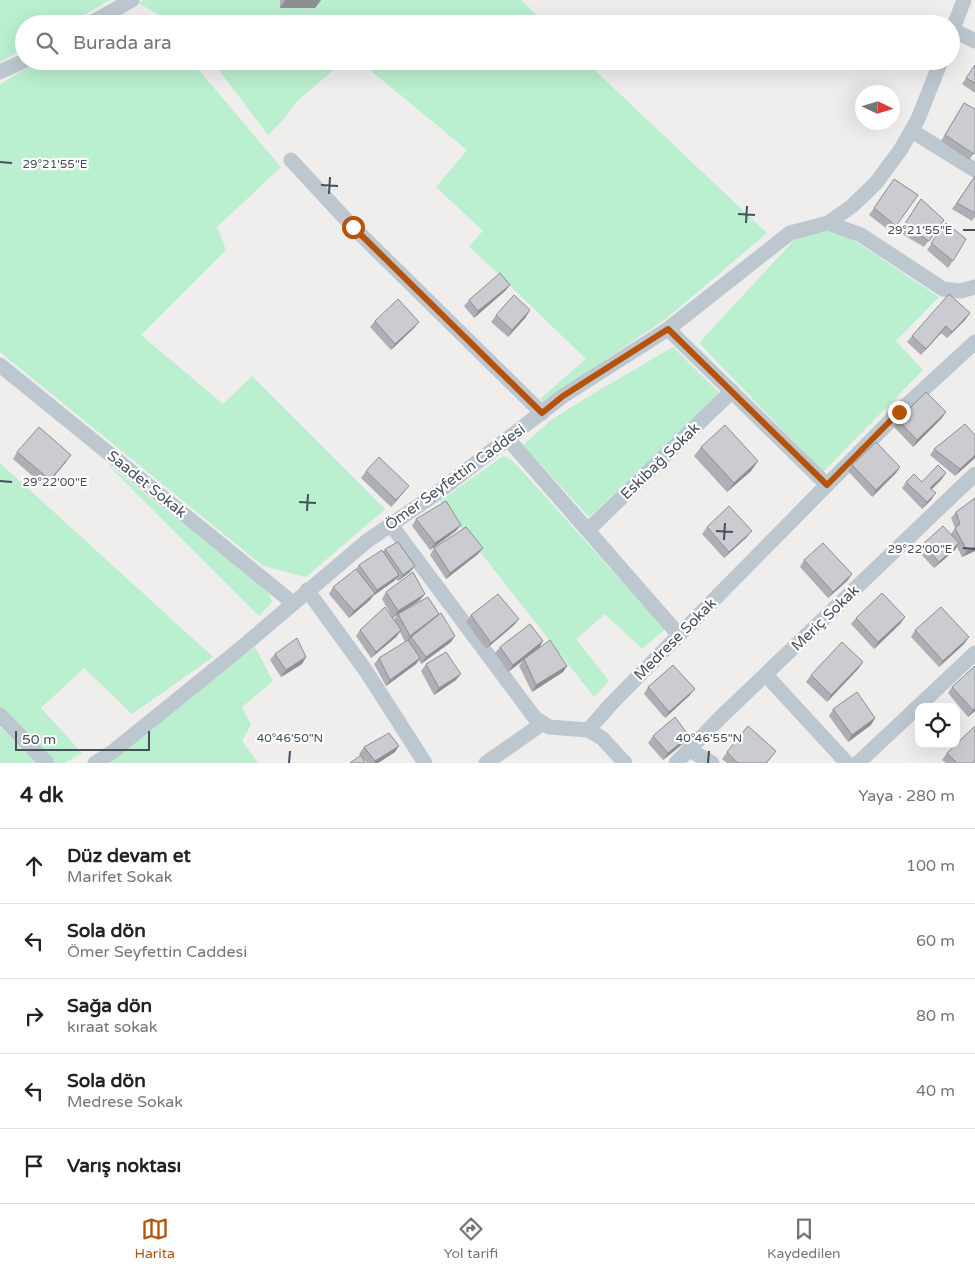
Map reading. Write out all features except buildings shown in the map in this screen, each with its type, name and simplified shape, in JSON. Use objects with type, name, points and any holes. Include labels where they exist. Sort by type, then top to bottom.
[{"type":"street","points":[[105,15],[132,0]]},
{"type":"street","points":[[958,15],[964,0]]},
{"type":"street","points":[[960,35],[975,42]]},
{"type":"street","points":[[0,72],[15,65]]},
{"type":"street","points":[[828,224],[852,206],[876,183],[901,150],[918,119],[937,70]]},
{"type":"street","points":[[912,131],[975,170]]},
{"type":"street","points":[[291,160],[353,227],[542,413]]},
{"type":"street","points":[[828,224],[861,235],[943,289],[961,291],[975,287]]},
{"type":"street","name":"Ömer Seyfettin Caddesi","points":[[95,763],[111,753],[234,654],[367,541],[437,493],[563,396],[668,329],[790,233],[828,224]]},
{"type":"street","points":[[668,329],[827,485]]},
{"type":"street","name":"Medrese Sokak","points":[[588,730],[899,412],[975,342]]},
{"type":"street","name":"Saadet Sokak","points":[[0,365],[293,603]]},
{"type":"street","name":"Eskibağ Sokak","points":[[588,530],[732,391]]},
{"type":"street","points":[[508,439],[680,635]]},
{"type":"street","name":"Meriç Sokak","points":[[676,763],[722,716],[975,474]]},
{"type":"street","points":[[391,525],[534,718],[549,726],[588,730],[602,738],[625,763]]},
{"type":"street","points":[[308,590],[366,671],[425,763]]},
{"type":"street","points":[[858,763],[973,657]]},
{"type":"street","points":[[766,675],[847,763]]},
{"type":"street","points":[[0,715],[48,763]]},
{"type":"street","points":[[486,763],[543,723]]},
{"type":"street","points":[[690,750],[712,763]]},
{"type":"green space","points":[[0,0],[110,0],[84,15],[15,15],[15,54],[0,62]]},
{"type":"green space","points":[[143,0],[521,0],[537,15],[160,15],[138,3]]},
{"type":"green space","points":[[24,70],[199,70],[281,167],[217,227],[226,250],[141,335],[223,404],[252,376],[385,509],[306,577],[263,566],[0,352],[0,84]]},
{"type":"green space","points":[[219,70],[333,70],[296,102],[282,121],[268,135]]},
{"type":"green space","points":[[370,70],[595,70],[767,233],[667,318],[543,402],[540,399],[586,359],[469,246],[483,231],[436,187],[467,150]]},
{"type":"green space","points":[[832,230],[846,235],[939,297],[896,341],[923,370],[823,472],[699,343],[795,239]]},
{"type":"green space","points":[[673,347],[719,393],[589,517],[523,445],[550,421]]},
{"type":"green space","points":[[503,456],[512,460],[665,629],[642,649],[605,614],[576,639],[609,681],[594,697],[440,501]]},
{"type":"green space","points":[[0,463],[213,657],[132,714],[84,668],[41,708],[82,753],[64,763],[55,763],[0,709]]},
{"type":"green space","points":[[106,463],[267,590],[272,602],[259,616]]},
{"type":"green space","points":[[255,647],[273,681],[242,707],[251,725],[242,741],[258,763],[107,763]]},
{"type":"green space","points":[[0,727],[39,763],[0,763]]},
{"type":"route","points":[[353,227],[542,413],[563,396],[668,329],[827,485],[899,412]]}]
